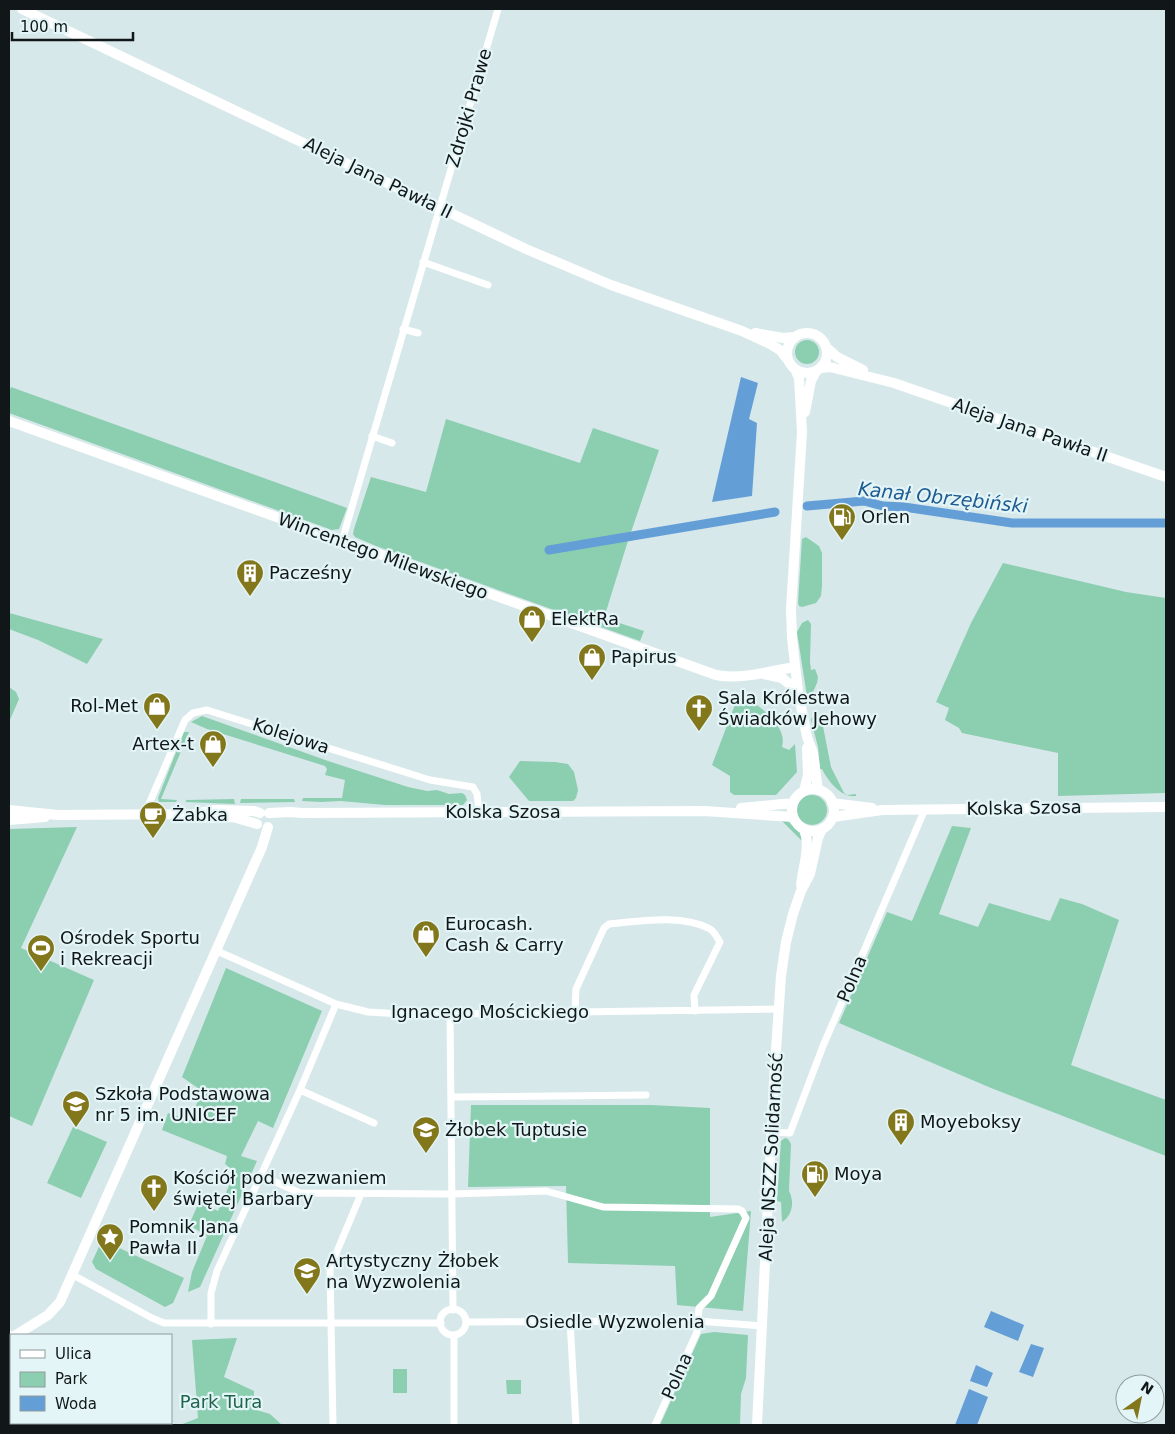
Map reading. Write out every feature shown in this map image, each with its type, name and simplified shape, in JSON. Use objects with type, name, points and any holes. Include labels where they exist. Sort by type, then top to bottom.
[{"type":"street","name":"Aleja Jana Pawła II","points":[[22,9],[565,267],[611,285],[742,330],[780,350],[787,359]]},
{"type":"street","name":"Zdrojki Prawe","points":[[342,542],[498,9]]},
{"type":"street","points":[[423,262],[488,285]]},
{"type":"street","points":[[403,329],[418,333]]},
{"type":"street","name":"Aleja Jana Pawła II","points":[[742,330],[783,338],[795,337]]},
{"type":"street","points":[[802,432],[799,378],[787,359],[788,347],[795,337],[800,334],[814,334],[824,342],[826,359],[809,387],[802,432],[791,609],[795,666],[807,737],[808,775],[804,791]]},
{"type":"street","name":"Aleja Jana Pawła II","points":[[826,348],[837,357],[894,383]]},
{"type":"street","name":"Aleja Jana Pawła II","points":[[818,370],[830,367],[894,383],[1166,477]]},
{"type":"street","points":[[795,369],[805,373],[818,370]]},
{"type":"street","name":"Wincentego Milewskiego","points":[[9,422],[716,674],[734,677],[761,674],[795,666]]},
{"type":"street","points":[[372,436],[392,443]]},
{"type":"street","name":"Wincentego Milewskiego","points":[[761,674],[782,678],[798,690]]},
{"type":"street","name":"Kolejowa","points":[[150,814],[149,804],[185,720],[193,713],[204,710],[210,710],[430,780],[472,787],[476,791],[479,812]]},
{"type":"street","points":[[807,737],[813,752],[818,790]]},
{"type":"street","points":[[818,790],[827,794],[832,803],[834,810],[832,817],[822,829],[813,831],[804,829],[797,824],[793,817],[793,803],[799,794],[804,791],[818,790]]},
{"type":"street","name":"Kolska Szosa","points":[[704,811],[793,803]]},
{"type":"street","name":"Kolska Szosa","points":[[832,803],[882,810]]},
{"type":"street","name":"Kolska Szosa","points":[[832,817],[882,810],[1166,806]]},
{"type":"street","name":"Polna","points":[[772,1132],[790,1133],[823,1046],[925,809]]},
{"type":"street","name":"Kolska Szosa","points":[[9,810],[58,815],[194,814],[214,810],[254,811],[265,821],[302,813],[704,811],[793,817]]},
{"type":"street","name":"Kolska Szosa","points":[[9,820],[58,815]]},
{"type":"street","points":[[18,1334],[48,1315],[60,1302],[215,950],[267,837],[265,821]]},
{"type":"street","name":"Aleja NSZZ Solidarność","points":[[801,891],[802,873],[807,852],[807,839],[804,829]]},
{"type":"street","name":"Aleja NSZZ Solidarność","points":[[757,1425],[778,1009],[786,942],[801,891],[810,874],[818,838],[822,829]]},
{"type":"street","points":[[575,1011],[576,989],[604,928],[609,924],[649,920],[690,922],[712,930],[720,942],[694,995],[695,1010]]},
{"type":"street","name":"Ignacego Mościckiego","points":[[215,950],[336,1004],[368,1012],[450,1014],[778,1009]]},
{"type":"street","points":[[211,1324],[211,1293],[217,1271],[300,1090],[336,1004]]},
{"type":"street","points":[[450,1014],[453,1310]]},
{"type":"street","points":[[300,1090],[374,1123]]},
{"type":"street","points":[[451,1097],[646,1096]]},
{"type":"street","points":[[260,1176],[300,1193],[452,1194]]},
{"type":"street","name":"Polna","points":[[452,1194],[546,1190],[603,1207],[738,1209],[742,1211],[746,1218],[711,1296],[699,1308],[696,1332],[655,1425]]},
{"type":"street","points":[[333,1425],[330,1268],[361,1194]]},
{"type":"street","points":[[73,1275],[164,1324],[441,1323]]},
{"type":"street","points":[[453,1310],[462,1313],[466,1322],[463,1331],[454,1335],[445,1332],[441,1323],[444,1314],[453,1310]]},
{"type":"street","name":"Osiedle Wyzwolenia","points":[[466,1322],[698,1320],[763,1326]]},
{"type":"street","points":[[570,1321],[576,1425]]},
{"type":"street","points":[[9,1334],[10,1338]]},
{"type":"street","points":[[454,1335],[454,1425]]},
{"type":"green space","points":[[802,340],[812,340],[819,347],[819,357],[812,364],[802,364],[795,357],[795,347]]},
{"type":"green space","points":[[11,387],[347,508],[339,529],[332,530],[9,413],[9,392]]},
{"type":"green space","points":[[446,419],[580,463],[593,428],[659,450],[604,618],[644,631],[640,641],[355,537],[353,534],[354,529],[371,477],[426,492]]},
{"type":"green space","points":[[806,537],[819,546],[822,553],[822,586],[821,596],[816,603],[802,607],[798,603],[802,539]]},
{"type":"green space","points":[[1003,563],[1126,592],[1166,598],[1166,793],[1058,796],[1058,753],[962,733],[959,728],[945,720],[949,708],[936,702],[971,623]]},
{"type":"green space","points":[[9,613],[103,639],[87,664],[38,640],[9,629]]},
{"type":"green space","points":[[808,620],[811,624],[811,670],[815,669],[818,677],[808,703],[797,632],[802,623]]},
{"type":"green space","points":[[9,687],[16,692],[19,699],[9,722]]},
{"type":"green space","points":[[739,694],[758,706],[776,723],[782,736],[782,747],[789,750],[795,744],[797,772],[776,795],[734,795],[730,792],[730,776],[712,765]]},
{"type":"green space","points":[[202,716],[408,787],[427,791],[437,790],[449,794],[462,793],[467,800],[463,805],[385,805],[341,801],[302,801],[303,798],[342,798],[345,780],[325,775],[327,769],[325,766],[207,729],[191,722]]},
{"type":"green space","points":[[821,716],[831,767],[844,793],[847,795],[840,792],[822,769],[820,769],[818,747],[811,720],[812,717]]},
{"type":"green space","points":[[184,732],[189,732],[161,799],[177,800],[176,802],[159,802],[158,798]]},
{"type":"green space","points":[[520,761],[568,764],[574,772],[578,790],[576,798],[573,801],[529,801],[509,777]]},
{"type":"green space","points":[[812,795],[818,796],[826,804],[826,816],[818,824],[812,825],[806,824],[798,816],[797,810],[798,804],[806,796]]},
{"type":"green space","points":[[234,799],[235,804],[186,802],[186,800]]},
{"type":"green space","points":[[241,799],[294,799],[295,802],[240,803]]},
{"type":"green space","points":[[787,820],[800,833],[803,842],[782,821]]},
{"type":"green space","points":[[952,826],[971,828],[939,914],[978,927],[989,903],[1050,921],[1060,898],[1082,904],[1119,920],[1071,1065],[1166,1100],[1166,1156],[991,1088],[839,1023],[887,912],[912,921]]},
{"type":"green space","name":"Ośrodek Sportu i Rekreacji","points":[[77,827],[21,948],[94,980],[32,1126],[9,1116],[9,829]]},
{"type":"green space","points":[[226,968],[322,1011],[273,1128],[258,1121],[241,1156],[257,1161],[200,1287],[188,1292],[192,1272],[207,1236],[189,1225],[199,1202],[218,1211],[235,1172],[225,1164],[227,1156],[162,1130],[168,1113],[190,1120],[202,1091],[182,1077]]},
{"type":"green space","points":[[471,1105],[651,1105],[710,1108],[710,1217],[751,1211],[743,1311],[677,1305],[675,1266],[568,1263],[566,1186],[468,1187]]},
{"type":"green space","points":[[73,1127],[107,1142],[81,1198],[47,1183]]},
{"type":"green space","points":[[785,1138],[791,1144],[789,1191],[792,1208],[782,1222],[781,1202],[777,1201],[781,1141]]},
{"type":"green space","points":[[102,1240],[184,1278],[173,1303],[165,1307],[96,1269],[92,1262]]},
{"type":"green space","points":[[714,1332],[748,1335],[746,1378],[741,1394],[740,1425],[660,1425],[701,1334]]},
{"type":"green space","name":"Park Tura","points":[[237,1338],[224,1377],[254,1391],[253,1409],[270,1414],[282,1425],[180,1425],[198,1418],[192,1340]]},
{"type":"green space","points":[[393,1369],[407,1369],[407,1393],[393,1393]]},
{"type":"green space","points":[[506,1380],[521,1380],[521,1394],[507,1394]]},
{"type":"water","points":[[741,377],[758,383],[749,419],[757,423],[752,496],[712,502]]},
{"type":"water","points":[[991,1311],[1024,1325],[1018,1341],[984,1327]]},
{"type":"water","points":[[1031,1344],[1044,1348],[1033,1377],[1019,1372]]},
{"type":"water","points":[[976,1365],[993,1373],[987,1387],[970,1381]]},
{"type":"water","points":[[969,1389],[988,1397],[977,1425],[955,1425]]},
{"type":"waterway","name":"Kanał Obrzębiński","points":[[807,506],[864,501],[883,506],[904,507],[1012,523],[1166,523]]},
{"type":"waterway","name":"Kanał Obrzębiński","points":[[549,550],[775,512]]},
{"type":"place","name":"Orlen","points":[[842,541]]},
{"type":"place","name":"Pacześny","points":[[250,597]]},
{"type":"place","name":"ElektRa","points":[[532,643]]},
{"type":"place","name":"Papirus","points":[[592,681]]},
{"type":"place","name":"Rol-Met","points":[[157,730]]},
{"type":"place","name":"Sala Królestwa Świadków Jehowy","points":[[699,732]]},
{"type":"place","name":"Artex-t","points":[[213,768]]},
{"type":"place","name":"Żabka","points":[[153,839]]},
{"type":"place","name":"Eurocash. Cash & Carry","points":[[426,958]]},
{"type":"place","name":"Ośrodek Sportu i Rekreacji","points":[[41,972]]},
{"type":"place","name":"Szkoła Podstawowa nr 5 im. UNICEF","points":[[76,1128]]},
{"type":"place","name":"Moyeboksy","points":[[901,1146]]},
{"type":"place","name":"Żłobek Tuptusie","points":[[426,1154]]},
{"type":"place","name":"Moya","points":[[815,1198]]},
{"type":"place","name":"Kościół pod wezwaniem świętej Barbary","points":[[154,1212]]},
{"type":"place","name":"Pomnik Jana Pawła II","points":[[110,1261]]},
{"type":"place","name":"Artystyczny Żłobek na Wyzwolenia","points":[[307,1295]]}]
